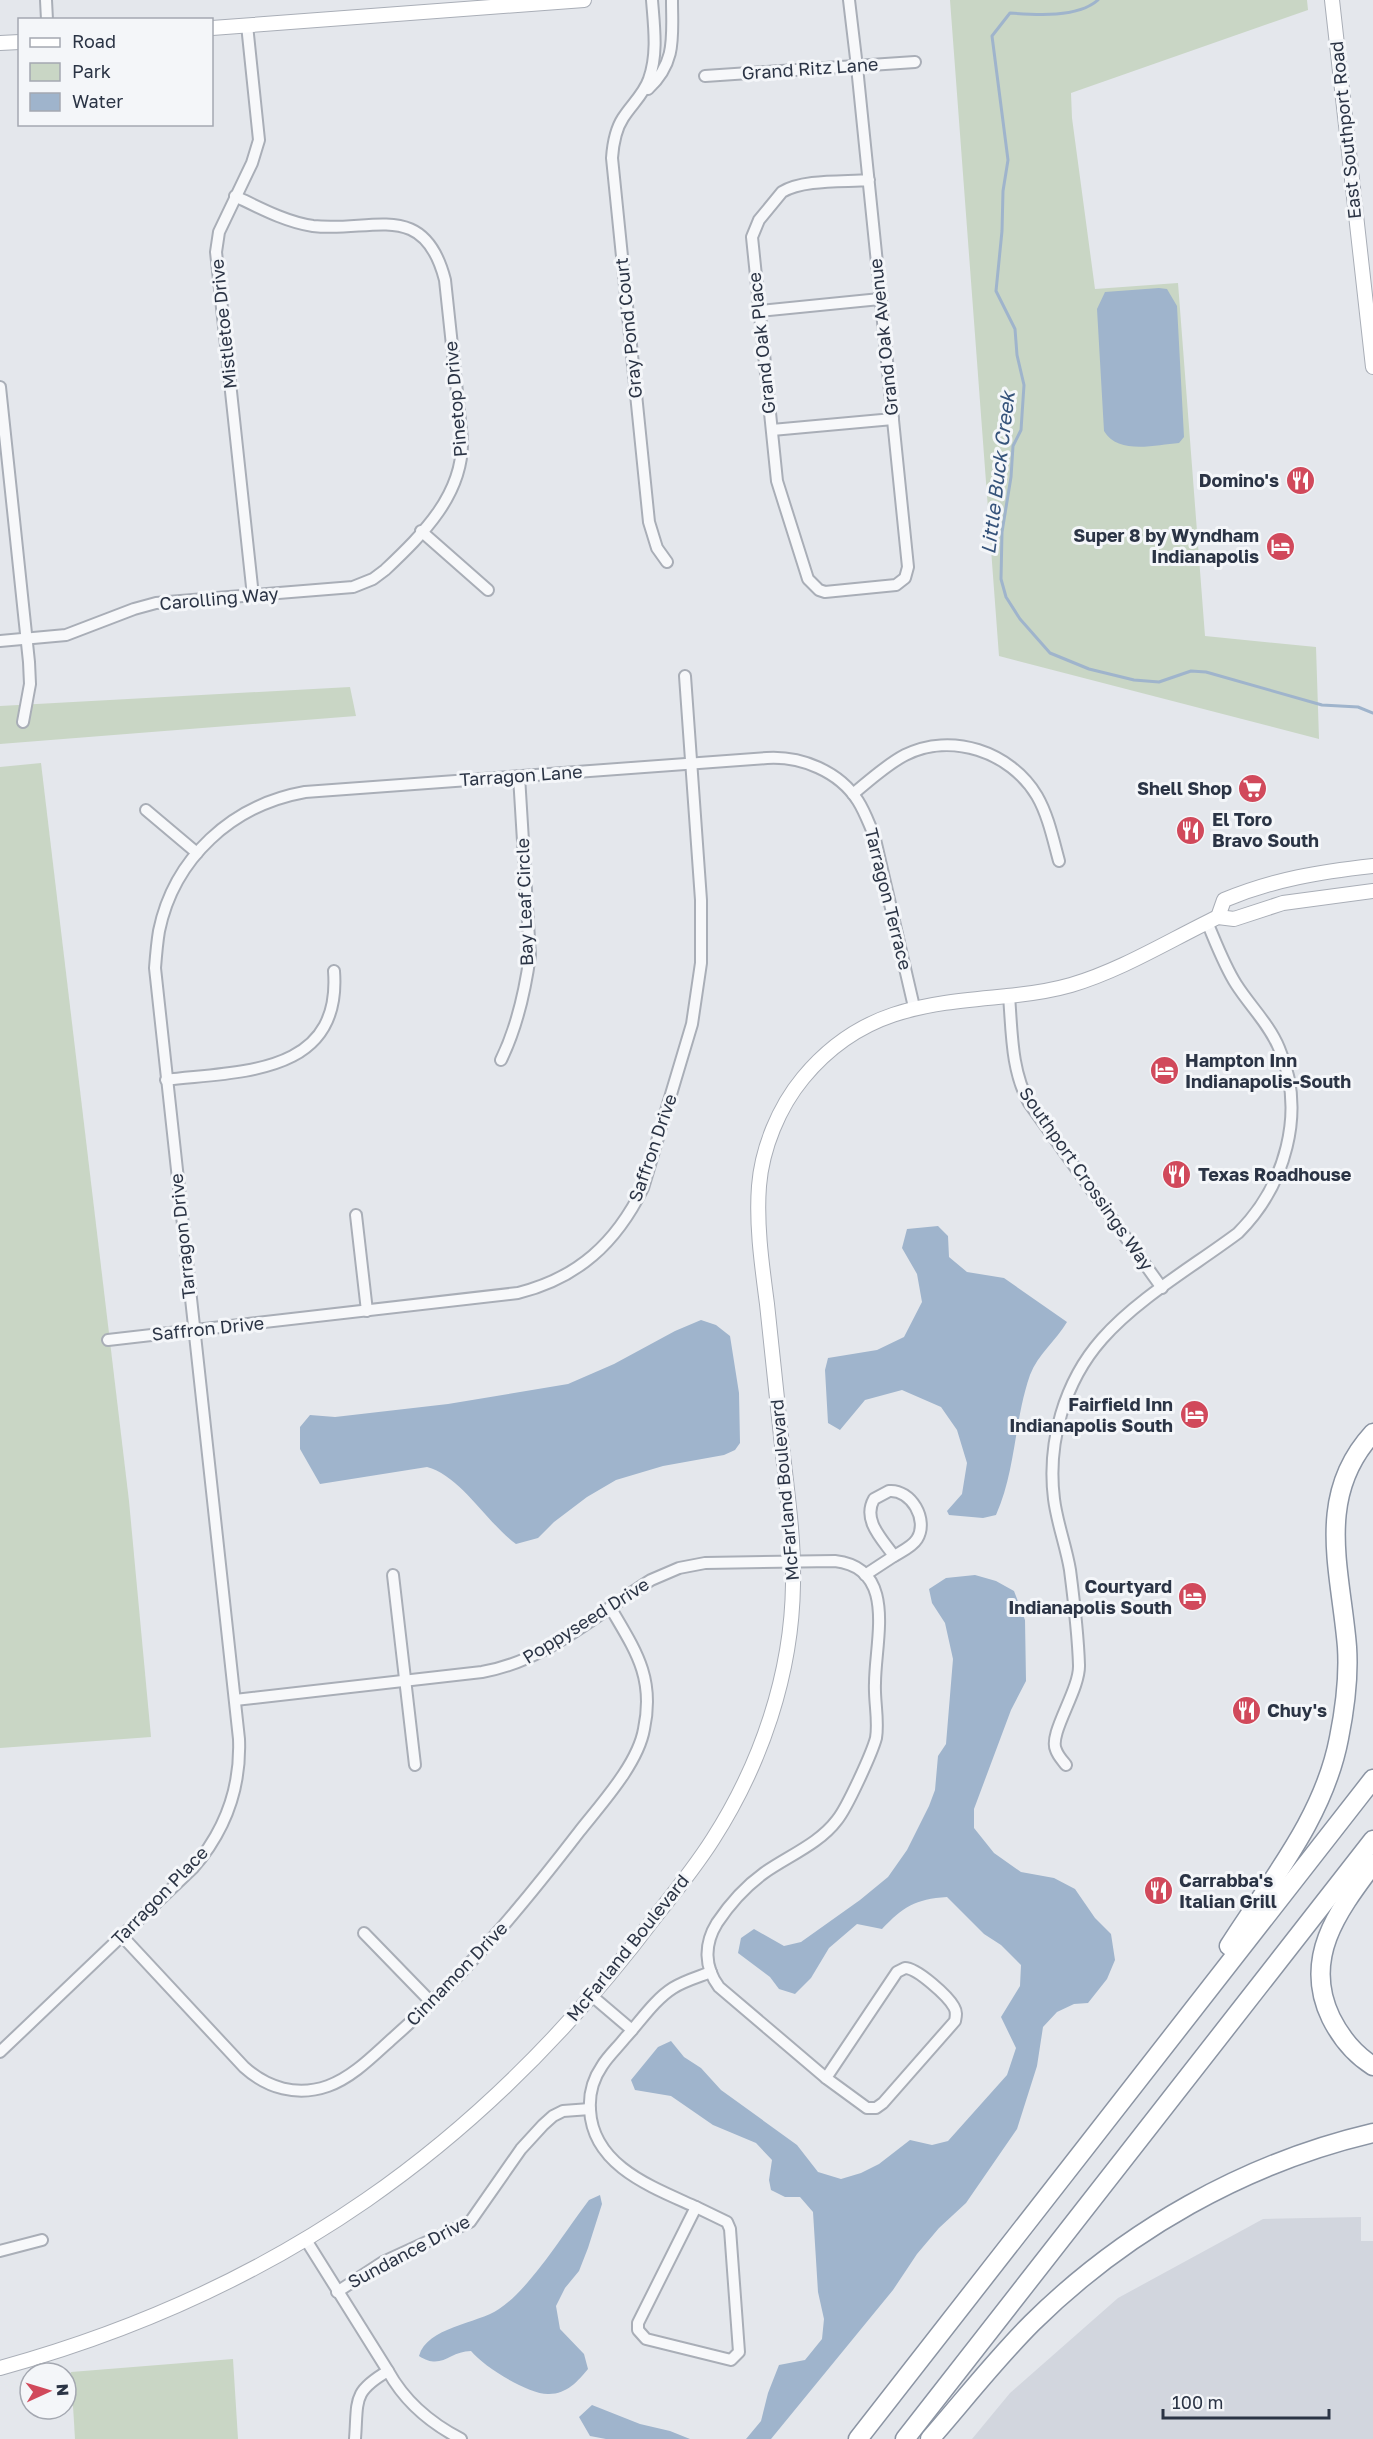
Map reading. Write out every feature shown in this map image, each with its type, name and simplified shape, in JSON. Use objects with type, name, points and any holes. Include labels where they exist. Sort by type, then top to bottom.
[{"type":"highway","points":[[1174,2033],[1297,1844],[1328,1778],[1339,1740],[1346,1685],[1347,1648],[1335,1533],[1337,1502],[1344,1477],[1358,1452],[1373,1433]]},
{"type":"highway","points":[[858,2439],[1373,1779]]},
{"type":"highway","points":[[905,2439],[1373,1840]]},
{"type":"highway","points":[[1373,1864],[1343,1904],[1329,1932],[1321,1958],[1320,1971],[1326,2007],[1338,2032],[1351,2048],[1373,2066]]},
{"type":"highway","points":[[930,2439],[1031,2324],[1105,2259],[1186,2207],[1247,2176],[1309,2152],[1373,2133]]},
{"type":"street","points":[[46,0],[47,18]]},
{"type":"street","points":[[213,28],[584,0]]},
{"type":"street","name":"Gray Pond Court","points":[[652,0],[654,62],[649,81],[618,127],[612,158],[649,522],[657,548],[667,562]]},
{"type":"street","name":"Gray Pond Court","points":[[639,97],[661,76],[669,61],[672,39],[672,0]]},
{"type":"street","name":"Grand Oak Avenue","points":[[813,586],[825,592],[896,585],[905,578],[907,561],[849,0]]},
{"type":"street","name":"East Southport Road","points":[[1332,0],[1373,367]]},
{"type":"street","name":"Mistletoe Drive","points":[[247,25],[259,140],[253,160],[219,232],[216,252],[253,596]]},
{"type":"street","points":[[0,43],[18,42]]},
{"type":"street","name":"Grand Ritz Lane","points":[[705,76],[915,62]]},
{"type":"street","name":"Grand Oak Place","points":[[813,586],[805,571],[780,491],[752,237],[759,220],[771,204],[782,192],[793,186],[869,180]]},
{"type":"street","name":"Pinetop Drive","points":[[235,196],[292,221],[312,226],[381,222],[400,225],[425,239],[437,255],[445,280],[462,450],[457,481],[448,500],[421,531]]},
{"type":"street","points":[[759,311],[880,299]]},
{"type":"street","points":[[0,387],[5,482],[27,639],[30,684],[23,722]]},
{"type":"street","points":[[772,430],[893,419]]},
{"type":"street","points":[[421,531],[488,590]]},
{"type":"street","name":"Carolling Way","points":[[0,640],[74,633],[152,604],[343,589],[363,584],[385,570],[421,531]]},
{"type":"street","name":"Saffron Drive","points":[[108,1340],[508,1295],[543,1286],[566,1275],[595,1254],[620,1228],[632,1211],[643,1188],[684,1054],[698,988],[702,906],[685,676]]},
{"type":"street","points":[[853,794],[896,760],[920,750],[956,746],[985,752],[1008,764],[1030,785],[1046,817],[1059,861]]},
{"type":"street","name":"Tarragon Lane","points":[[197,852],[217,832],[259,805],[289,795],[320,790],[767,758],[794,759],[824,770],[853,794]]},
{"type":"street","name":"Bay Leaf Circle","points":[[501,1060],[518,1019],[530,955],[519,776]]},
{"type":"street","name":"Tarragon Terrace","points":[[853,794],[863,809],[874,835],[914,1007]]},
{"type":"street","points":[[146,810],[197,852]]},
{"type":"street","name":"Tarragon Drive","points":[[197,852],[184,869],[170,897],[157,942],[156,987],[235,1700]]},
{"type":"street","name":"McFarland Boulevard","points":[[1212,919],[1224,900],[1265,884],[1318,872],[1373,866]]},
{"type":"street","name":"McFarland Boulevard","points":[[0,2368],[63,2350],[163,2313],[223,2286],[306,2240],[404,2173],[476,2115],[554,2039],[629,1952],[707,1848],[736,1800],[770,1719],[783,1671],[792,1613],[792,1532],[758,1222],[758,1192],[770,1137],[782,1109],[799,1083],[820,1060],[860,1029],[914,1007],[1046,991],[1091,978],[1212,919],[1234,919],[1283,903],[1373,891]]},
{"type":"street","points":[[1066,1765],[1055,1749],[1053,1738],[1076,1689],[1079,1667],[1070,1570],[1054,1502],[1052,1482],[1057,1431],[1065,1401],[1086,1360],[1102,1339],[1124,1317],[1238,1233],[1249,1222],[1264,1202],[1279,1174],[1288,1145],[1291,1099],[1280,1049],[1265,1021],[1237,985],[1228,969],[1212,919]]},
{"type":"street","points":[[166,1080],[262,1069],[282,1063],[300,1052],[311,1042],[328,1016],[335,992],[334,971]]},
{"type":"street","name":"Southport Crossings Way","points":[[1009,996],[1015,1067],[1020,1088],[1162,1288]]},
{"type":"street","points":[[356,1215],[367,1311]]},
{"type":"street","points":[[865,1575],[894,1556],[916,1540],[920,1527],[919,1514],[907,1495],[894,1490],[886,1491],[876,1497],[870,1506],[869,1513],[875,1530],[894,1556]]},
{"type":"street","name":"Poppyseed Drive","points":[[235,1700],[482,1672],[515,1664],[547,1649],[651,1580],[684,1567],[716,1562],[793,1562]]},
{"type":"street","points":[[793,1562],[840,1562],[856,1568],[874,1586],[879,1601],[874,1684],[877,1725],[873,1746],[847,1804],[836,1822],[817,1839],[755,1880],[717,1924],[710,1937],[708,1948],[711,1972],[714,1980],[725,1992],[826,2078],[863,2107],[873,2109],[879,2106],[955,2021],[955,2008],[915,1970],[906,1967],[899,1970],[826,2078]]},
{"type":"street","points":[[393,1575],[415,1765]]},
{"type":"street","name":"Cinnamon Drive","points":[[122,1936],[252,2074],[282,2089],[315,2090],[340,2080],[382,2048],[432,2003],[487,1947],[524,1904],[602,1803],[630,1762],[639,1744],[646,1719],[647,1683],[637,1653],[609,1607]]},
{"type":"street","name":"Tarragon Place","points":[[0,2052],[193,1868],[212,1844],[230,1807],[239,1767],[235,1700]]},
{"type":"street","points":[[364,1933],[432,2003]]},
{"type":"street","points":[[696,2207],[638,2324],[638,2330],[646,2339],[731,2360],[739,2352],[730,2229],[727,2222],[696,2207],[645,2183],[616,2163],[596,2136],[590,2109],[596,2077],[603,2064],[632,2030],[670,1990],[711,1972]]},
{"type":"street","points":[[592,1996],[632,2030]]},
{"type":"street","name":"Sundance Drive","points":[[337,2292],[383,2262],[470,2222],[521,2149],[553,2115],[568,2110],[590,2109]]},
{"type":"street","points":[[0,2251],[42,2240]]},
{"type":"street","points":[[306,2240],[408,2401],[422,2415],[461,2439]]},
{"type":"street","points":[[355,2439],[361,2392],[370,2382],[388,2371]]},
{"type":"shaded area","points":[[1361,2217],[1361,2241],[1373,2241],[1373,2439],[972,2439],[1010,2393],[1118,2298],[1263,2219]]},
{"type":"green space","points":[[950,0],[1307,0],[1308,10],[1071,93],[1072,118],[1095,289],[1178,283],[1205,636],[1316,647],[1319,739],[999,656]]},
{"type":"green space","points":[[350,687],[356,716],[0,744],[0,706]]},
{"type":"green space","points":[[41,763],[129,1501],[151,1737],[0,1748],[0,767]]},
{"type":"green space","points":[[233,2359],[238,2439],[75,2439],[74,2421],[78,2421],[78,2371]]},
{"type":"water","points":[[1167,289],[1177,306],[1184,437],[1179,443],[1128,446],[1110,438],[1104,431],[1097,309],[1105,292]]},
{"type":"water","points":[[938,1226],[948,1236],[949,1257],[967,1272],[1004,1278],[1067,1322],[1033,1367],[1025,1392],[1003,1498],[996,1515],[983,1518],[949,1515],[947,1511],[962,1494],[967,1463],[957,1430],[941,1407],[902,1390],[865,1400],[840,1430],[828,1423],[825,1370],[828,1358],[877,1350],[904,1337],[922,1302],[917,1274],[902,1248],[907,1229]]},
{"type":"water","points":[[701,1320],[716,1325],[730,1336],[739,1393],[740,1443],[735,1450],[724,1455],[663,1466],[616,1480],[587,1497],[554,1522],[538,1538],[516,1544],[451,1480],[427,1467],[320,1484],[300,1449],[300,1427],[310,1415],[335,1417],[448,1404],[568,1384],[614,1364],[675,1331]]},
{"type":"water","points":[[975,1575],[996,1581],[1014,1591],[1025,1620],[1026,1681],[1011,1710],[974,1809],[974,1828],[994,1853],[1021,1872],[1054,1878],[1075,1889],[1095,1918],[1111,1934],[1115,1960],[1107,1979],[1088,2003],[1074,2004],[1057,2012],[1043,2027],[1037,2066],[1017,2129],[966,2203],[939,2228],[917,2254],[893,2290],[771,2439],[746,2439],[761,2421],[768,2393],[779,2365],[805,2360],[822,2339],[824,2319],[818,2292],[813,2212],[800,2197],[785,2197],[771,2190],[769,2180],[772,2160],[756,2143],[713,2125],[671,2096],[635,2090],[631,2080],[658,2047],[671,2041],[684,2057],[701,2068],[721,2090],[797,2145],[818,2172],[841,2179],[879,2164],[910,2140],[932,2145],[948,2141],[1007,2075],[1016,2048],[1001,2017],[1020,1986],[1021,1965],[1001,1945],[984,1934],[947,1897],[918,1902],[903,1910],[882,1929],[857,1924],[829,1948],[811,1978],[795,1994],[779,1989],[770,1977],[738,1953],[741,1938],[754,1929],[784,1946],[801,1942],[888,1877],[907,1850],[935,1790],[938,1756],[946,1744],[953,1659],[945,1623],[932,1603],[929,1589],[946,1578]]},
{"type":"water","points":[[600,2195],[602,2204],[579,2271],[565,2288],[556,2306],[560,2329],[584,2354],[588,2369],[576,2382],[561,2392],[540,2393],[507,2379],[486,2365],[471,2351],[434,2362],[419,2356],[424,2346],[442,2332],[490,2314],[511,2300],[535,2274],[589,2200]]},
{"type":"water","points":[[592,2405],[640,2424],[670,2431],[690,2439],[606,2439],[590,2436],[579,2417]]},
{"type":"waterway","name":"Little Buck Creek","points":[[1098,0],[1090,6],[1068,13],[1044,15],[1010,13],[992,36],[1008,160],[1003,191],[996,291],[1015,329],[1017,355],[1024,385],[1021,430],[1013,446],[1011,477],[1002,532],[1001,579],[1006,597],[1020,619],[1050,653],[1089,669],[1134,680],[1159,682],[1191,671],[1206,672],[1322,705],[1358,707],[1373,713]]},
{"type":"place","name":"Domino's","points":[[1300,481]]},
{"type":"place","name":"Super 8 by Wyndham Indianapolis","points":[[1280,546]]},
{"type":"place","name":"Shell Shop","points":[[1253,789]]},
{"type":"place","name":"El Toro Bravo South","points":[[1191,830]]},
{"type":"place","name":"Hampton Inn Indianapolis-South","points":[[1164,1071]]},
{"type":"place","name":"Texas Roadhouse","points":[[1177,1175]]},
{"type":"place","name":"Fairfield Inn Indianapolis South","points":[[1194,1415]]},
{"type":"place","name":"Courtyard Indianapolis South","points":[[1193,1597]]},
{"type":"place","name":"Chuy's","points":[[1246,1711]]},
{"type":"place","name":"Carrabba's Italian Grill","points":[[1158,1891]]}]
